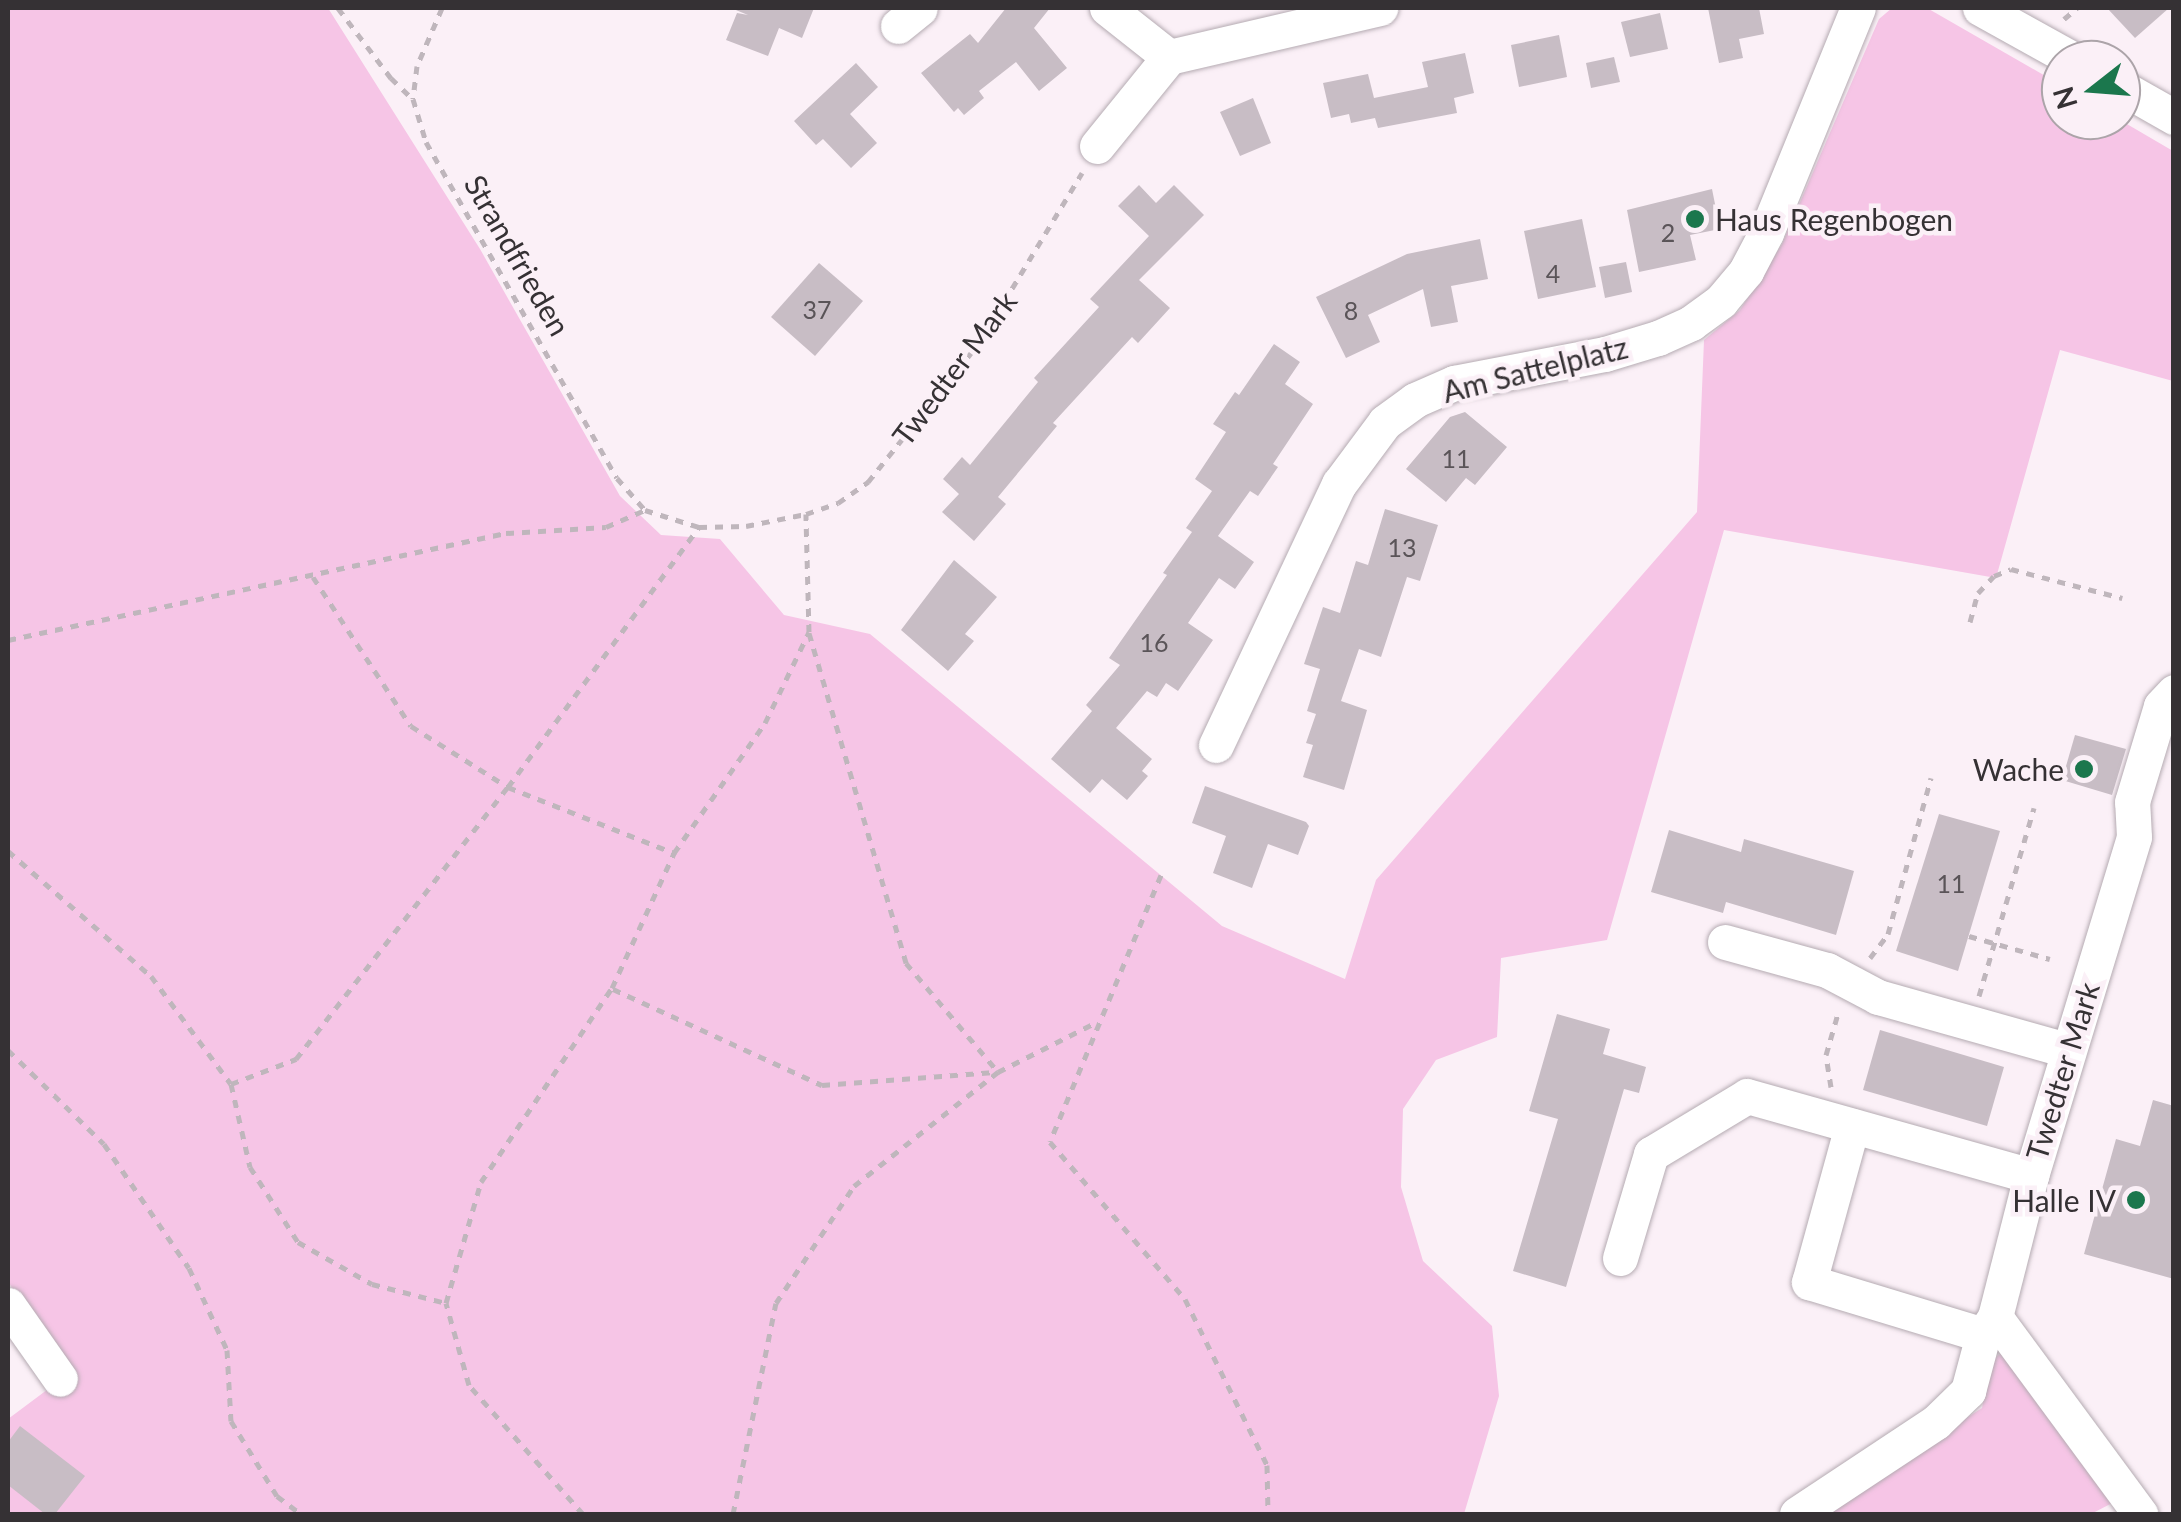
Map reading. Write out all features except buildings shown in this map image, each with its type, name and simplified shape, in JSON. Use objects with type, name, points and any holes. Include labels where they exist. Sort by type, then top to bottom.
[{"type":"street","points":[[1106,8],[1170,57]]},
{"type":"street","points":[[1097,146],[1170,57],[1380,8]]},
{"type":"street","name":"Am Sattelplatz","points":[[1216,745],[1339,484],[1385,422],[1416,400],[1454,383],[1605,354],[1658,338],[1692,323],[1721,301],[1746,271],[1766,233],[1858,8]]},
{"type":"street","points":[[1980,8],[2041,42]]},
{"type":"street","points":[[2141,98],[2174,117]]},
{"type":"street","name":"Twedter Mark","points":[[2134,837],[2132,802],[2161,706],[2174,692]]},
{"type":"street","name":"Twedter Mark","points":[[1797,1514],[1936,1422],[1968,1391],[2067,1050],[2134,837],[2154,806],[2174,740]]},
{"type":"street","points":[[1725,942],[1853,981],[1878,997],[2067,1050]]},
{"type":"street","points":[[1620,1258],[1651,1154],[1747,1096],[2030,1176]]},
{"type":"street","points":[[1842,1123],[1809,1282],[1989,1326],[2140,1514]]},
{"type":"street","points":[[8,1305],[60,1380]]},
{"type":"path","points":[[338,8],[391,78],[413,98]]},
{"type":"path","points":[[413,98],[417,66],[442,8]]},
{"type":"path","name":"Strandfrieden","points":[[413,98],[426,142],[617,478],[644,510]]},
{"type":"path","name":"Twedter Mark","points":[[644,510],[698,527],[746,526],[806,514],[838,502],[868,482],[967,358],[1028,268],[1097,146]]},
{"type":"path","points":[[8,640],[506,533],[606,526],[644,510]]},
{"type":"path","points":[[806,514],[809,632],[906,963],[998,1072]]},
{"type":"path","points":[[230,1084],[296,1059],[508,786],[698,527]]},
{"type":"path","points":[[1970,622],[1978,593],[1994,576],[2011,569],[2122,598]]},
{"type":"path","points":[[314,577],[411,726],[508,786],[674,853]]},
{"type":"path","points":[[583,1514],[469,1384],[446,1303],[481,1182],[612,988],[674,853],[765,723],[809,632]]},
{"type":"path","points":[[1842,1123],[1826,1055],[1842,996],[1888,934],[1931,778]]},
{"type":"path","points":[[1971,1022],[2034,808]]},
{"type":"path","points":[[8,851],[151,976],[230,1084],[250,1167],[298,1242],[372,1284],[446,1303]]},
{"type":"path","points":[[1161,875],[1050,1142],[1185,1299],[1267,1465],[1268,1514]]},
{"type":"path","points":[[1969,936],[2050,959]]},
{"type":"path","points":[[612,988],[822,1086],[998,1072]]},
{"type":"path","points":[[733,1514],[776,1303],[854,1186],[998,1072],[1098,1022]]},
{"type":"path","points":[[8,1050],[104,1144],[189,1268],[227,1350],[232,1421],[277,1496],[302,1514]]},
{"type":"shaded area","points":[[8,8],[328,8],[480,249],[620,496],[661,535],[720,539],[784,615],[870,634],[1222,926],[1345,979],[1376,880],[1697,512],[1704,340],[1740,310],[1782,244],[1879,19],[1892,8],[1927,8],[2041,74],[2041,140],[2141,140],[2141,132],[2173,151],[2173,381],[2060,350],[1996,578],[1724,530],[1607,940],[1501,958],[1497,1037],[1436,1060],[1403,1109],[1401,1187],[1423,1261],[1492,1326],[1499,1396],[1464,1514],[8,1514],[8,1419],[71,1372],[8,1282]]},
{"type":"shaded area","points":[[2008,1348],[2120,1499],[2091,1514],[1816,1514],[1982,1408],[1991,1361]]},
{"type":"place","name":"Haus Regenbogen","points":[[1695,219]]},
{"type":"place","name":"Wache","points":[[2084,769]]},
{"type":"place","name":"Halle IV","points":[[2136,1200]]}]
